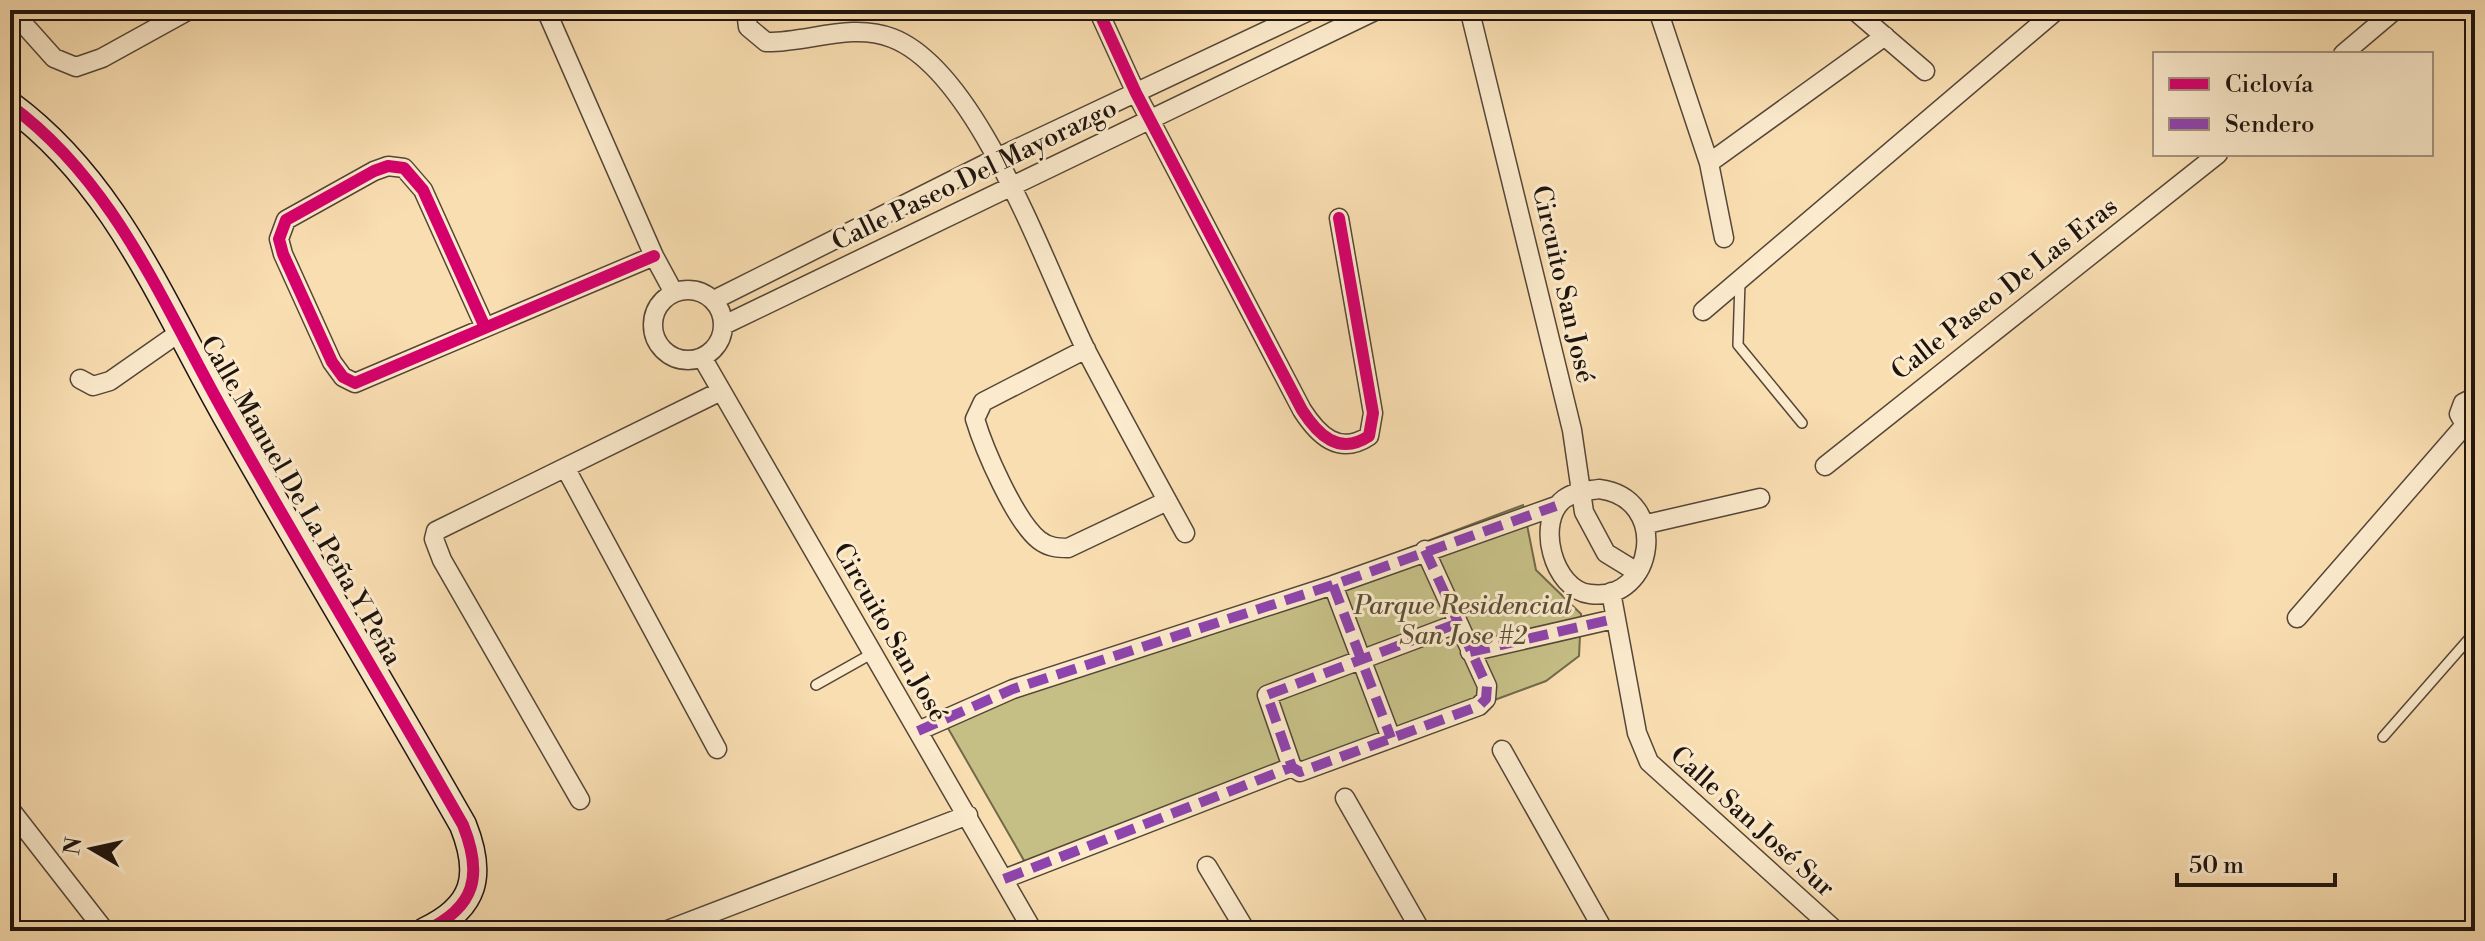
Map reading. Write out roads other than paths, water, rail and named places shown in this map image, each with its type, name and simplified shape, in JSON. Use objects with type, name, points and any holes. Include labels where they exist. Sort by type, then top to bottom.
[{"type":"street","points":[[11,10],[54,58],[76,67],[102,58],[189,10]]},
{"type":"street","points":[[546,10],[654,256],[674,293]]},
{"type":"street","points":[[746,10],[748,27],[766,42],[862,33],[889,37],[915,49],[951,87],[1004,171],[1086,349],[1185,533]]},
{"type":"street","points":[[1098,10],[1143,106],[1302,410],[1315,429],[1330,441],[1350,445],[1369,436],[1373,413],[1339,218]]},
{"type":"street","name":"Calle Paseo Del Mayorazgo","points":[[714,300],[1143,106],[1311,10]]},
{"type":"street","name":"Calle Paseo Del Mayorazgo","points":[[724,325],[1004,171],[1143,106],[1377,10]]},
{"type":"street","points":[[1448,10],[1474,11]]},
{"type":"street","points":[[1658,10],[1709,163],[1724,238]]},
{"type":"street","points":[[1854,10],[1925,71]]},
{"type":"street","points":[[1703,311],[2057,10]]},
{"type":"street","points":[[2345,52],[2395,10]]},
{"type":"street","name":"Circuito San José","points":[[1474,11],[1572,430],[1579,492],[1590,529],[1606,553],[1637,572]]},
{"type":"street","points":[[1709,163],[1885,36]]},
{"type":"street","name":"Calle Manuel De La Peña Y Peña","points":[[10,105],[74,163],[109,206],[463,825],[474,852],[473,883],[463,903],[445,921],[425,931]]},
{"type":"street","name":"Calle Paseo De Las Eras","points":[[1825,466],[2215,156]]},
{"type":"street","points":[[484,325],[423,190],[404,168],[388,166],[374,171],[286,220],[281,229],[281,246],[290,269],[332,362],[349,381],[364,381],[484,325],[654,256]]},
{"type":"street","points":[[695,290],[714,300],[724,325],[717,346],[703,359],[673,357],[655,338],[655,312],[674,293],[695,290]]},
{"type":"street","points":[[80,379],[93,386],[110,381],[180,332]]},
{"type":"street","points":[[1086,349],[983,402],[975,419],[988,458],[1031,532],[1052,546],[1068,548],[1167,501]]},
{"type":"street","name":"Circuito San José","points":[[703,359],[1033,931]]},
{"type":"street","points":[[580,800],[437,548],[436,531],[721,391]]},
{"type":"street","points":[[2297,618],[2470,427],[2460,408],[2467,399],[2475,397]]},
{"type":"street","points":[[566,469],[717,749]]},
{"type":"street","points":[[918,731],[1013,689],[1333,585],[1556,506],[1579,492],[1599,489],[1618,495],[1634,507],[1647,524],[1646,555],[1637,572],[1611,592],[1589,594],[1577,591],[1554,560],[1550,526],[1556,506]]},
{"type":"street","points":[[1647,524],[1760,498]]},
{"type":"street","points":[[1425,550],[1456,624],[1487,686],[1486,699],[1479,706],[1300,772],[1292,767],[1267,695],[1456,624]]},
{"type":"street","points":[[1333,585],[1391,738]]},
{"type":"street","name":"Calle San José Sur","points":[[1611,592],[1637,733],[1649,762],[1836,931]]},
{"type":"street","points":[[1470,652],[1614,619]]},
{"type":"street","points":[[1502,750],[1604,931]]},
{"type":"street","points":[[1004,879],[1292,767]]},
{"type":"street","points":[[1345,798],[1421,931]]},
{"type":"street","points":[[10,809],[105,931]]},
{"type":"street","points":[[665,931],[968,815]]},
{"type":"street","points":[[1207,866],[1246,931]]},
{"type":"lane","points":[[1741,276],[1738,345],[1802,423]]},
{"type":"lane","points":[[2383,737],[2475,632]]},
{"type":"lane","points":[[816,685],[873,653]]},
{"type":"park label","name":"Parque Residencial San Jose #2","points":[[1463,620]]}]
